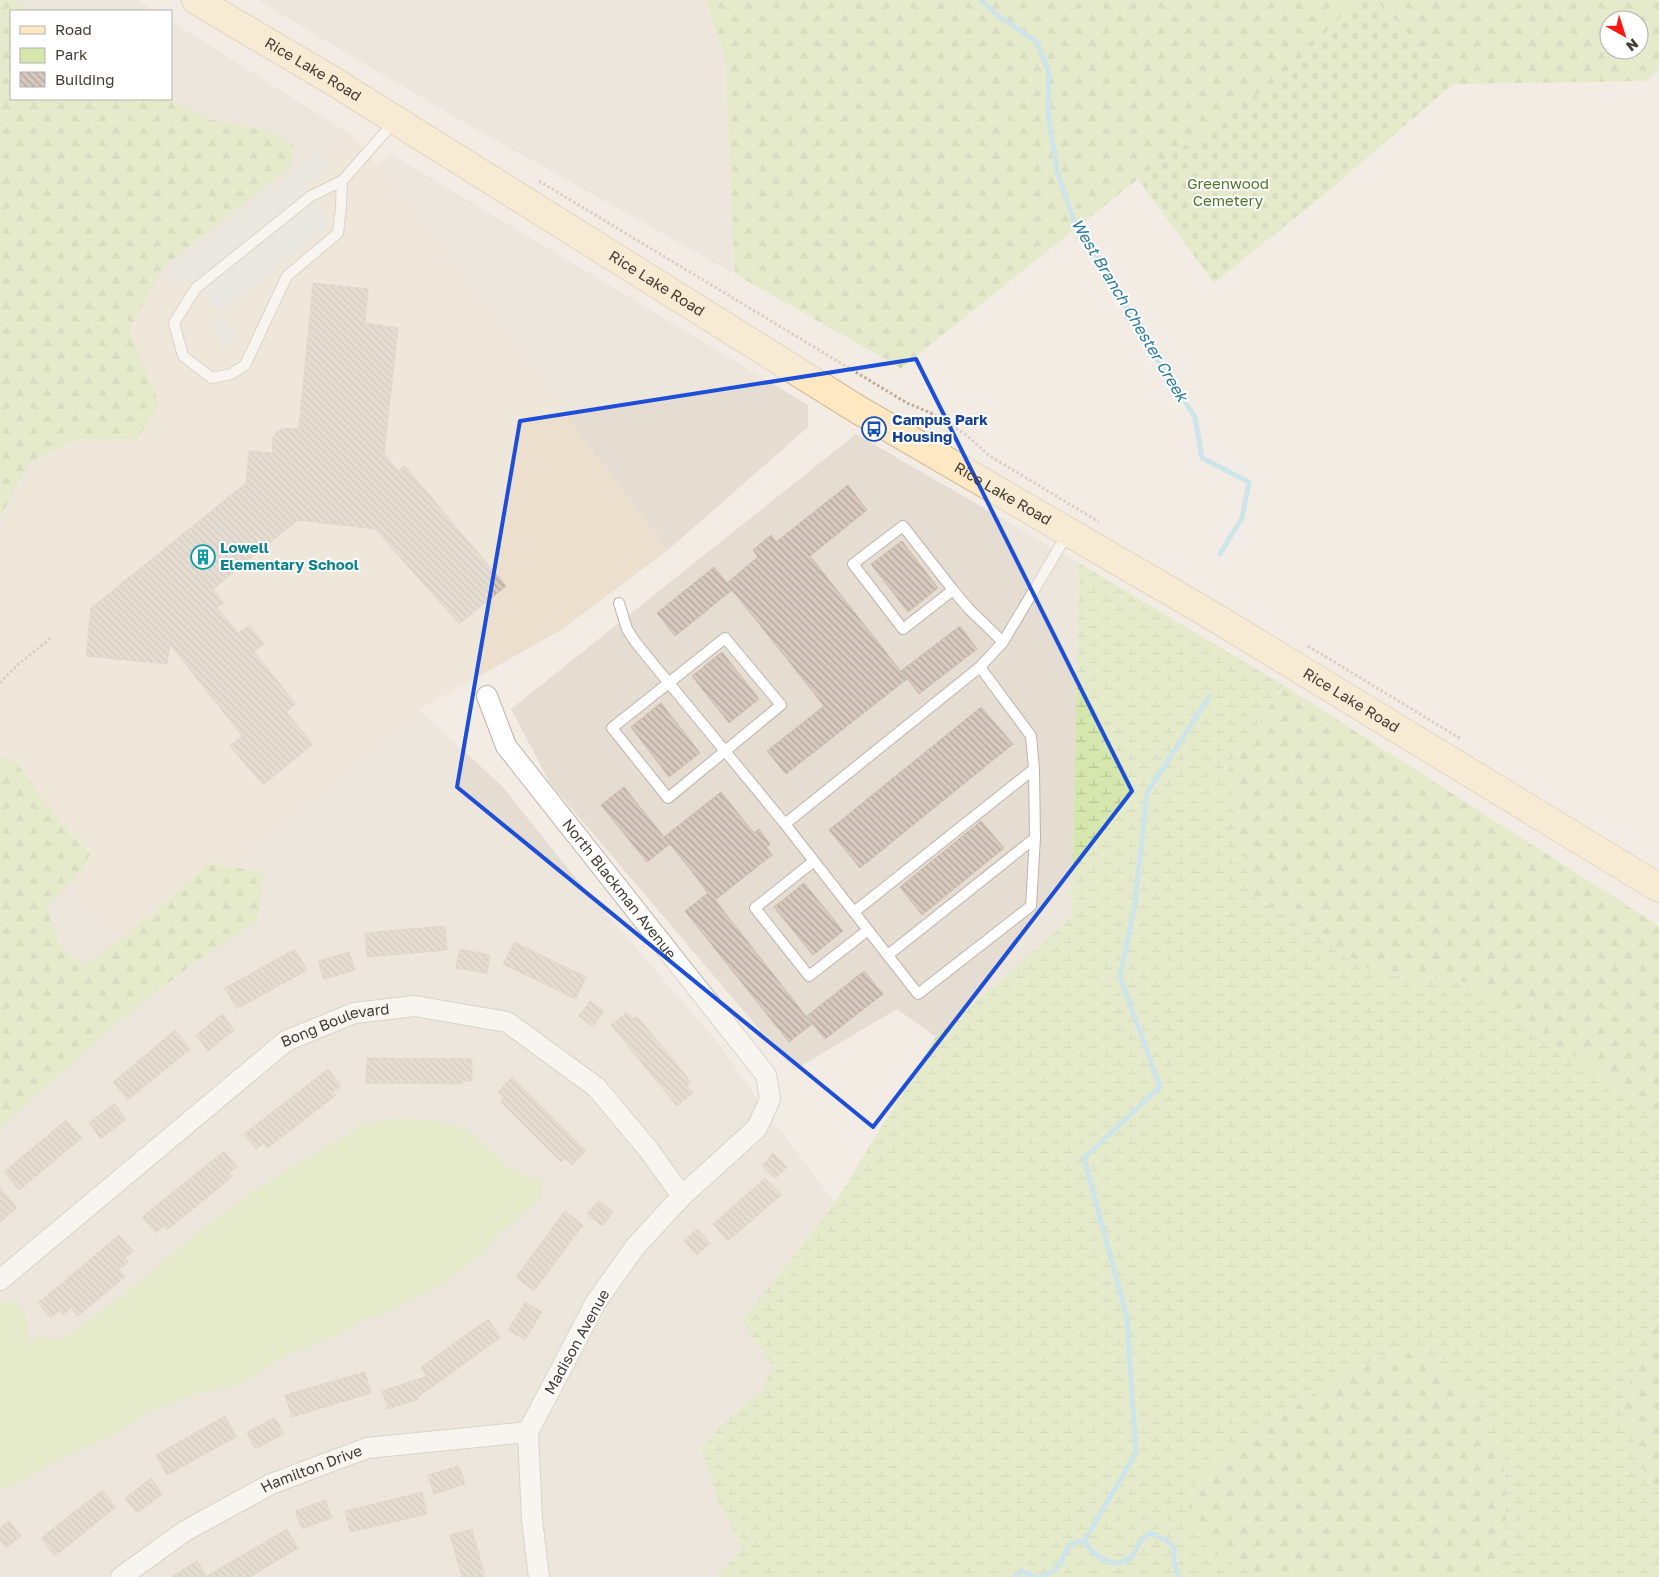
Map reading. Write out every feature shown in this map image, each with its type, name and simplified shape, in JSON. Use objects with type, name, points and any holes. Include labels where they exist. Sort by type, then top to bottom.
[{"type":"main road","name":"Rice Lake Road","points":[[196,0],[333,81],[856,409],[1212,615],[1659,888]]},
{"type":"street","name":"North Blackman Avenue","points":[[487,696],[506,746],[766,1075]]},
{"type":"street","name":"Bong Boulevard","points":[[0,1280],[286,1041],[354,1013],[415,1006],[507,1022],[596,1087],[648,1149],[682,1196]]},
{"type":"street","name":"Madison Avenue","points":[[528,1432],[596,1302],[635,1247],[682,1196],[757,1128],[770,1099],[766,1075]]},
{"type":"street","name":"Hamilton Drive","points":[[121,1577],[185,1531],[271,1484],[367,1448],[528,1432]]},
{"type":"street","points":[[528,1432],[532,1520],[539,1577]]},
{"type":"lane","points":[[342,181],[338,233],[288,276],[245,365],[231,374],[212,378],[183,356],[174,323],[196,288],[311,196],[342,181],[396,121]]},
{"type":"lane","points":[[953,590],[903,628],[853,564],[903,526],[953,590],[1003,642]]},
{"type":"lane","points":[[785,824],[980,667],[1003,642],[1068,532]]},
{"type":"lane","points":[[619,603],[627,629],[636,644],[785,824],[918,994],[1031,906],[1035,838],[1034,769],[1031,736],[980,667]]},
{"type":"lane","points":[[725,638],[781,705],[726,752],[668,798],[612,728],[725,638]]},
{"type":"lane","points":[[854,912],[1034,769]]},
{"type":"lane","points":[[888,955],[1035,838]]},
{"type":"lane","points":[[814,861],[755,908],[809,976],[868,930]]},
{"type":"path","points":[[532,178],[907,403],[931,413],[965,434],[990,456],[1101,523]]},
{"type":"path","points":[[0,683],[16,666],[51,638]]},
{"type":"path","points":[[1306,645],[1464,741]]},
{"type":"highlighted area","points":[[916,359],[1132,791],[873,1127],[457,787],[520,421]]},
{"type":"shaded area","points":[[0,0],[137,0],[153,10],[10,10],[10,100],[172,100],[172,22],[353,136],[105,327],[0,537]]},
{"type":"shaded area","points":[[258,0],[705,0],[725,56],[735,274],[451,115]]},
{"type":"shaded area","points":[[353,136],[668,550],[561,630],[419,710],[126,949],[0,800],[0,537],[105,327]]},
{"type":"shaded area","points":[[320,152],[332,167],[304,189],[332,225],[221,313],[192,276],[178,286],[168,273]]},
{"type":"shaded area","points":[[391,154],[808,405],[808,427],[668,550],[376,167]]},
{"type":"shaded area","points":[[221,313],[239,338],[226,348],[208,323]]},
{"type":"shaded area","points":[[856,434],[1079,563],[1072,917],[936,1037],[897,1009],[794,1070],[550,783],[511,709]]},
{"type":"shaded area","points":[[419,710],[502,786],[569,870],[718,1043],[757,1099],[835,1203],[775,1278],[772,1366],[763,1390],[728,1419],[701,1447],[718,1500],[743,1548],[717,1577],[0,1577],[0,800],[126,949]]},
{"type":"green space","points":[[0,0],[9,0],[16,1],[28,10],[10,10],[10,100],[171,100],[208,119],[268,131],[295,146],[290,167],[164,266],[129,330],[160,405],[137,439],[77,439],[29,463],[0,518]]},
{"type":"green space","points":[[705,0],[1357,0],[1287,73],[1138,179],[901,368],[735,274],[725,56]]},
{"type":"green space","name":"Greenwood Cemetery","points":[[1357,0],[1376,0],[1453,84],[1332,188],[1214,283],[1138,179],[1287,73]]},
{"type":"green space","points":[[1376,0],[1659,0],[1659,69],[1645,81],[1453,84]]},
{"type":"green space","points":[[1079,563],[1283,685],[1228,770],[1251,894],[1377,974],[1475,983],[1544,1037],[1659,1111],[1659,1312],[1620,1405],[1639,1452],[1646,1480],[1659,1489],[1659,1577],[1494,1577],[1507,1544],[1504,1463],[1470,1394],[1416,1342],[1331,1381],[1214,1465],[1193,1486],[1187,1516],[1210,1551],[1261,1577],[717,1577],[743,1548],[718,1500],[701,1447],[728,1419],[763,1390],[772,1366],[742,1321],[835,1203],[936,1037],[1072,917]]},
{"type":"green space","points":[[1283,685],[1659,926],[1659,1111],[1544,1037],[1475,983],[1377,974],[1251,894],[1228,770]]},
{"type":"green space","points":[[0,756],[17,764],[60,822],[90,854],[84,869],[46,907],[61,947],[84,966],[153,914],[207,864],[265,872],[257,921],[196,962],[130,1012],[0,1127]]},
{"type":"green space","points":[[400,1118],[440,1121],[464,1129],[490,1149],[510,1169],[526,1177],[540,1179],[543,1190],[541,1198],[504,1230],[480,1255],[444,1283],[382,1315],[361,1322],[341,1333],[290,1354],[271,1364],[252,1378],[230,1389],[196,1393],[143,1415],[115,1434],[66,1456],[27,1478],[0,1490],[0,1302],[14,1301],[27,1317],[27,1341],[42,1336],[54,1341],[76,1330],[110,1305],[214,1220],[253,1191],[366,1123]]},
{"type":"green space","points":[[1659,1312],[1659,1489],[1646,1480],[1639,1452],[1620,1405]]},
{"type":"green space","points":[[1416,1342],[1470,1394],[1504,1463],[1507,1544],[1494,1577],[1261,1577],[1210,1551],[1187,1516],[1193,1486],[1214,1465],[1331,1381]]},
{"type":"building","name":"Lowell Elementary School","points":[[313,283],[368,289],[365,323],[398,328],[384,453],[398,471],[405,466],[506,586],[459,624],[375,529],[298,520],[213,589],[224,603],[217,607],[238,633],[249,625],[264,644],[254,652],[296,704],[286,712],[313,744],[263,785],[230,746],[242,736],[170,644],[167,664],[86,656],[91,608],[246,483],[249,451],[273,453],[272,440],[277,431],[299,428]]},
{"type":"building","points":[[848,485],[867,510],[810,556],[907,679],[786,774],[767,751],[824,706],[732,590],[675,636],[657,613],[714,567],[727,583],[758,557],[753,550],[771,535],[776,542]]},
{"type":"building","points":[[902,541],[938,588],[908,612],[871,564]]},
{"type":"building","points":[[960,626],[977,649],[919,694],[901,671]]},
{"type":"building","points":[[722,652],[759,699],[729,723],[692,676]]},
{"type":"building","points":[[661,703],[700,753],[669,777],[631,727]]},
{"type":"building","points":[[981,707],[1013,744],[860,868],[829,830]]},
{"type":"building","points":[[624,787],[664,837],[721,792],[754,833],[759,829],[770,844],[766,847],[772,855],[715,900],[812,1024],[789,1042],[685,911],[708,893],[697,878],[670,844],[647,862],[601,805]]},
{"type":"building","points":[[981,821],[1004,848],[922,915],[900,887]]},
{"type":"building","points":[[804,883],[843,931],[813,955],[774,907]]},
{"type":"building","points":[[445,926],[447,950],[367,957],[365,933]]},
{"type":"building","points":[[514,942],[586,977],[576,999],[503,964]]},
{"type":"building","points":[[295,949],[307,970],[237,1009],[225,988]]},
{"type":"building","points":[[460,949],[490,955],[487,973],[456,968]]},
{"type":"building","points":[[349,952],[355,970],[324,979],[318,961]]},
{"type":"building","points":[[864,971],[883,994],[825,1039],[807,1016]]},
{"type":"building","points":[[590,1001],[604,1011],[593,1027],[579,1016]]},
{"type":"building","points":[[627,1012],[633,1019],[637,1016],[691,1082],[687,1085],[693,1093],[677,1106],[611,1025]]},
{"type":"building","points":[[222,1014],[234,1030],[208,1051],[196,1035]]},
{"type":"building","points":[[175,1030],[190,1049],[128,1100],[113,1082]]},
{"type":"building","points":[[367,1058],[472,1059],[472,1081],[462,1081],[462,1084],[366,1083]]},
{"type":"building","points":[[328,1069],[341,1086],[333,1092],[336,1095],[268,1148],[264,1143],[256,1149],[244,1134]]},
{"type":"building","points":[[512,1077],[586,1151],[572,1165],[565,1158],[561,1162],[501,1102],[504,1098],[498,1092]]},
{"type":"building","points":[[114,1103],[126,1119],[101,1139],[89,1123]]},
{"type":"building","points":[[66,1120],[82,1138],[19,1190],[4,1172]]},
{"type":"building","points":[[224,1151],[237,1167],[229,1173],[232,1177],[167,1230],[164,1226],[156,1233],[142,1217]]},
{"type":"building","points":[[773,1153],[787,1167],[775,1179],[762,1166]]},
{"type":"building","points":[[765,1178],[781,1195],[728,1241],[713,1224]]},
{"type":"building","points":[[0,1187],[17,1208],[0,1222]]},
{"type":"building","points":[[598,1201],[613,1212],[602,1226],[587,1214]]},
{"type":"building","points":[[565,1211],[583,1225],[534,1291],[516,1277]]},
{"type":"building","points":[[697,1229],[710,1243],[697,1255],[684,1241]]},
{"type":"building","points":[[119,1235],[133,1251],[125,1258],[128,1262],[119,1269],[125,1277],[78,1316],[71,1308],[63,1315],[59,1311],[51,1318],[38,1303]]},
{"type":"building","points":[[525,1302],[542,1312],[525,1340],[508,1330]]},
{"type":"building","points":[[488,1319],[501,1337],[418,1397],[419,1399],[388,1409],[382,1391],[427,1376],[421,1367]]},
{"type":"building","points":[[365,1372],[371,1393],[292,1417],[285,1395]]},
{"type":"building","points":[[225,1416],[236,1437],[167,1475],[156,1455]]},
{"type":"building","points":[[275,1417],[284,1434],[255,1449],[247,1432]]},
{"type":"building","points":[[459,1466],[465,1484],[434,1494],[428,1475]]},
{"type":"building","points":[[151,1478],[162,1494],[137,1513],[125,1498]]},
{"type":"building","points":[[102,1490],[116,1507],[55,1556],[41,1538]]},
{"type":"building","points":[[422,1492],[427,1514],[350,1532],[345,1511]]},
{"type":"building","points":[[325,1500],[332,1518],[302,1529],[295,1511]]},
{"type":"building","points":[[9,1521],[21,1536],[6,1548],[0,1540],[0,1528]]},
{"type":"building","points":[[287,1529],[298,1548],[250,1577],[171,1577],[197,1561],[207,1576]]},
{"type":"building","points":[[472,1529],[485,1577],[462,1577],[450,1535]]},
{"type":"waterway","name":"West Branch Chester Creek","points":[[981,0],[996,14],[1037,42],[1049,73],[1048,113],[1057,171],[1076,227],[1107,270],[1139,331],[1195,417],[1202,458],[1249,482],[1242,518],[1220,554]]},
{"type":"waterway","name":"West Branch Chester Creek","points":[[1084,1541],[1136,1453],[1127,1318],[1084,1158],[1160,1087],[1120,977],[1135,904],[1147,793],[1209,697]]},
{"type":"waterway","points":[[1084,1541],[1106,1561],[1119,1563],[1133,1555],[1143,1539],[1150,1533],[1166,1540],[1174,1548],[1174,1561],[1178,1577]]},
{"type":"waterway","points":[[1041,1577],[1057,1567],[1070,1545],[1084,1541]]},
{"type":"waterway","points":[[1015,1577],[1022,1571],[1035,1577]]},
{"type":"place","name":"Campus Park Housing","points":[[874,429]]},
{"type":"place","name":"Lowell Elementary School","points":[[203,557]]}]
